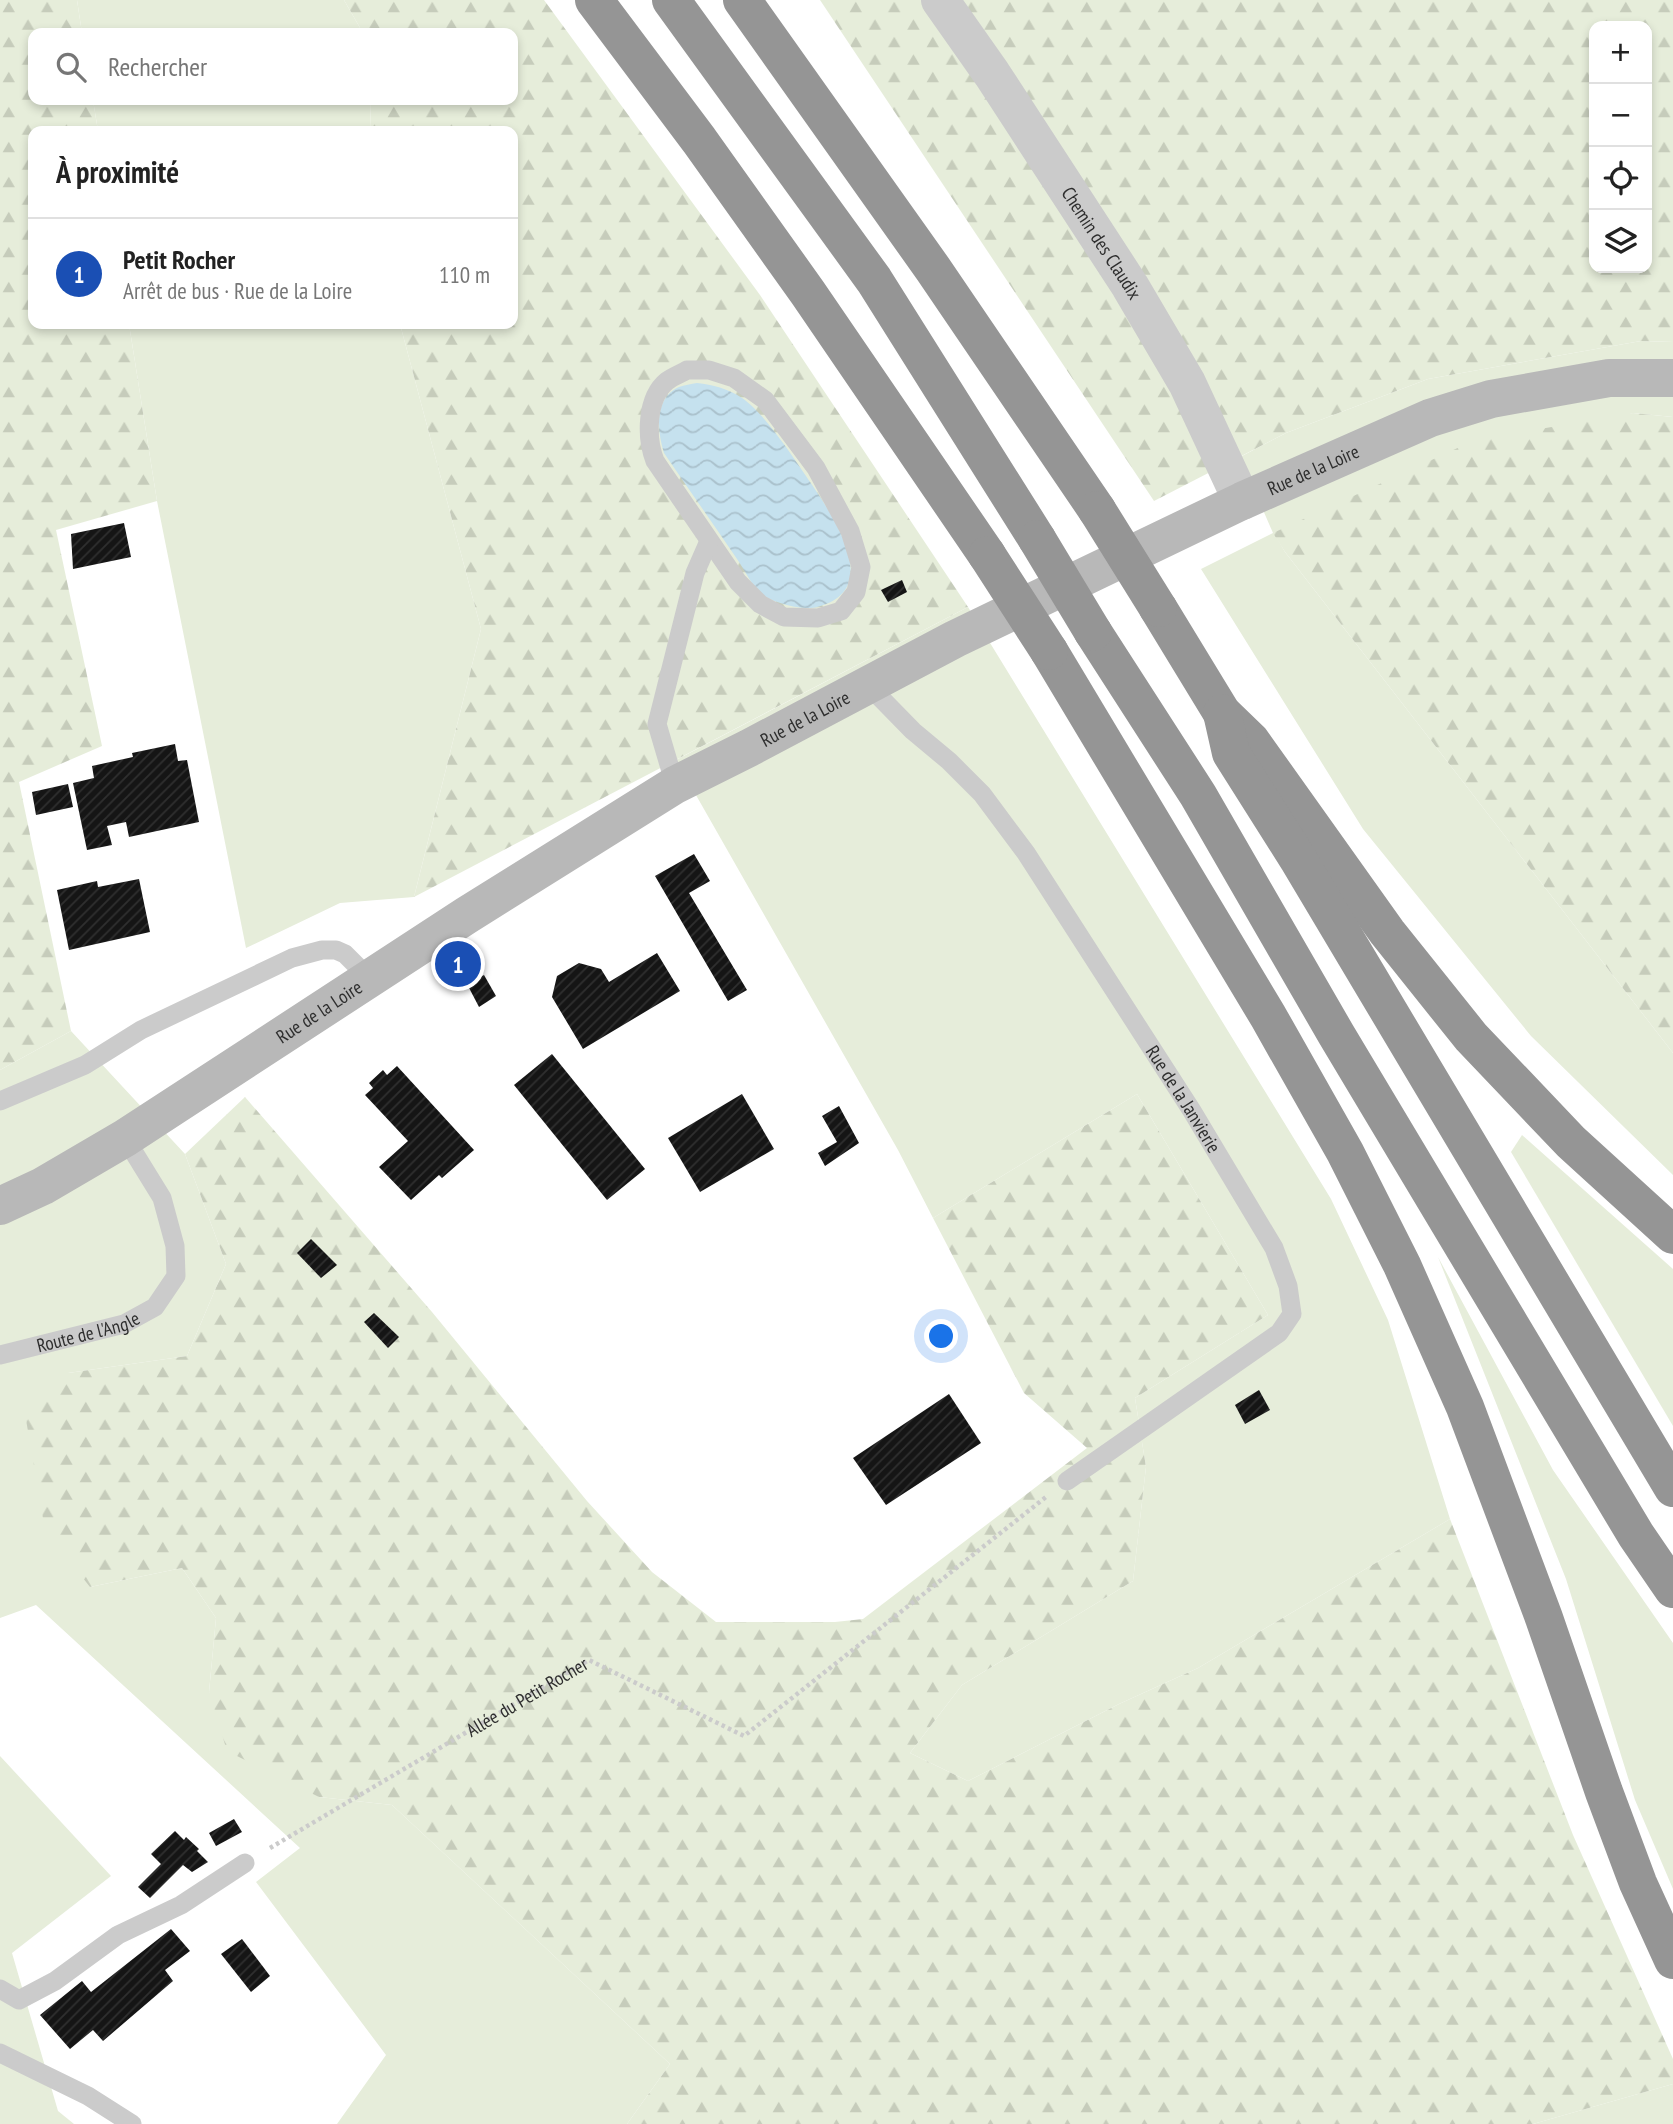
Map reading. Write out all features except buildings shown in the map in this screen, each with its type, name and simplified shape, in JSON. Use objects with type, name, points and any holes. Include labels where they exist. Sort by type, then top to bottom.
[{"type":"highway","points":[[594,0],[699,140],[808,293],[1049,651],[1268,1016],[1345,1152],[1402,1265],[1465,1407],[1544,1618],[1628,1857],[1673,1960]]},
{"type":"highway","points":[[671,0],[874,280],[1198,795],[1336,1034],[1636,1535],[1673,1589]]},
{"type":"highway","points":[[742,0],[979,334],[1097,510],[1222,713],[1251,741],[1387,932],[1471,1037],[1571,1142],[1673,1235]]},
{"type":"highway","points":[[1222,713],[1231,753],[1298,859],[1673,1488]]},
{"type":"street","name":"Chemin des Claudix","points":[[940,0],[992,74],[1136,297],[1188,383],[1242,501]]},
{"type":"street","name":"Rue de la Loire","points":[[0,1206],[43,1186],[125,1138],[369,978],[676,785],[955,639],[1242,501],[1430,418],[1491,399],[1609,378],[1673,379]]},
{"type":"lane","points":[[687,370],[709,370],[734,378],[765,400],[816,468],[850,531],[860,566],[856,592],[841,611],[818,618],[784,617],[760,604],[738,582],[709,541],[655,461],[649,446],[648,426],[653,403],[665,382],[687,370]]},
{"type":"lane","points":[[676,785],[657,724],[695,573],[709,541]]},
{"type":"lane","name":"Rue de la Janvierie","points":[[867,684],[982,794],[1026,853],[1192,1111],[1274,1248],[1288,1286],[1292,1314],[1279,1333],[1067,1481]]},
{"type":"lane","points":[[0,1101],[85,1065],[141,1030],[292,958],[322,950],[336,950],[345,954],[369,978]]},
{"type":"lane","name":"Route de l'Angle","points":[[0,1355],[124,1324],[155,1307],[176,1276],[175,1246],[162,1198],[125,1138]]},
{"type":"lane","points":[[0,1989],[19,2000],[55,1981],[118,1935],[181,1905],[245,1863]]},
{"type":"lane","points":[[0,2053],[88,2096],[132,2124]]},
{"type":"path","name":"Allée du Petit Rocher","points":[[245,1863],[589,1660],[744,1736],[1067,1481]]},
{"type":"green space","points":[[0,0],[77,0],[81,28],[28,28],[28,105],[94,105],[97,126],[28,126],[28,329],[130,329],[157,501],[56,530],[102,746],[19,782],[71,1031],[0,1070]]},
{"type":"green space","points":[[77,0],[344,0],[360,28],[81,28]]},
{"type":"green space","points":[[344,0],[544,0],[760,295],[968,607],[414,897],[481,629],[401,329],[518,329],[518,126],[370,126],[371,105],[518,105],[518,28],[360,28]]},
{"type":"green space","points":[[820,0],[1673,0],[1673,342],[1641,341],[1428,379],[1286,433],[1154,501]]},
{"type":"green space","points":[[94,105],[371,105],[370,126],[97,126]]},
{"type":"green space","points":[[130,329],[401,329],[481,629],[414,897],[340,903],[246,948],[157,501]]},
{"type":"green space","points":[[1641,341],[1673,342],[1673,417],[1633,413],[1274,533],[1285,552],[1673,1053],[1673,1175],[1531,1036],[1363,829],[1201,569],[1273,533],[1240,457],[1286,433],[1428,379]]},
{"type":"green space","points":[[1633,413],[1673,417],[1673,1053],[1273,533],[1475,440]]},
{"type":"green space","points":[[968,607],[1331,1199],[1388,1320],[1450,1519],[1198,1668],[1119,1704],[968,1781],[910,1753],[962,1685],[1133,1581],[1146,1467],[1135,1398],[1268,1315],[1137,1094],[933,1218],[898,1150],[676,760]]},
{"type":"green space","points":[[71,1031],[185,1154],[226,1264],[187,1356],[68,1373],[90,1587],[182,1568],[216,1618],[209,1692],[319,1797],[392,1805],[670,2064],[627,2124],[337,2124],[386,2055],[256,1882],[300,1848],[36,1605],[0,1618],[0,1070]]},
{"type":"green space","points":[[1137,1094],[1268,1315],[1135,1398],[1146,1467],[1133,1581],[962,1685],[910,1753],[968,1781],[1119,1704],[1198,1668],[1450,1519],[1573,1835],[1673,2059],[1673,2084],[1533,2124],[627,2124],[670,2064],[392,1805],[319,1797],[227,1751],[209,1692],[216,1618],[182,1568],[90,1587],[45,1530],[24,1408],[68,1373],[187,1356],[226,1264],[185,1154],[245,1097],[432,1312],[587,1501],[652,1572],[716,1622],[835,1622],[863,1619],[1087,1448],[1024,1393],[933,1218]]},
{"type":"green space","points":[[1522,1135],[1673,1269],[1673,1426],[1511,1152]]},
{"type":"green space","points":[[1438,1257],[1553,1470],[1673,1643],[1673,1889],[1635,1800],[1566,1579]]},
{"type":"green space","points":[[0,1756],[111,1876],[12,1953],[58,2111],[74,2124],[0,2124]]},
{"type":"green space","points":[[1673,2084],[1673,2124],[1533,2124]]},
{"type":"water","points":[[697,383],[725,389],[750,404],[776,434],[816,490],[838,527],[851,566],[848,584],[838,598],[817,607],[804,608],[781,603],[761,594],[664,453],[659,425],[661,407],[671,392],[679,387]]},
{"type":"place","name":"Petit Rocher","points":[[458,964]]}]
